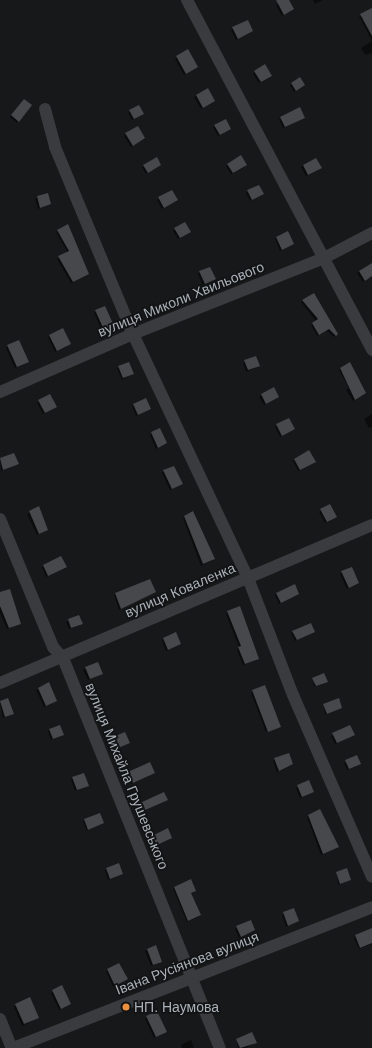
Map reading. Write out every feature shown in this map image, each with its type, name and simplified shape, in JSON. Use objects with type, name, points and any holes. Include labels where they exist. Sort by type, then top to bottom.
[{"type":"street","points":[[187,0],[372,350]]},
{"type":"street","points":[[45,109],[55,147],[133,334],[248,578],[293,695],[372,877]]},
{"type":"street","name":"вулиця Миколи Хвильового","points":[[0,392],[133,334],[324,258],[372,233]]},
{"type":"street","name":"вулиця Михайла Грушевського","points":[[0,519],[53,647],[62,658],[220,1048]]},
{"type":"street","name":"вулиця Коваленка","points":[[0,683],[62,658],[372,525]]},
{"type":"street","name":"Івана Русіянова вулиця","points":[[13,1048],[372,907]]},
{"type":"street","points":[[0,1019],[13,1048]]},
{"type":"building","points":[[276,0],[289,0],[294,9],[284,15]]},
{"type":"building","points":[[372,8],[372,36],[360,14]]},
{"type":"building","points":[[248,20],[253,31],[238,39],[232,27]]},
{"type":"building","points":[[188,49],[198,67],[186,74],[176,56]]},
{"type":"building","points":[[265,64],[272,76],[261,82],[254,71]]},
{"type":"building","points":[[300,77],[305,85],[296,91],[291,83]]},
{"type":"building","points":[[208,88],[215,101],[203,108],[196,95]]},
{"type":"building","points":[[24,99],[32,105],[19,122],[11,115]]},
{"type":"building","points":[[139,105],[144,114],[134,119],[129,110]]},
{"type":"building","points":[[300,107],[305,118],[285,127],[280,117]]},
{"type":"building","points":[[226,119],[231,129],[220,135],[214,125]]},
{"type":"building","points":[[138,126],[145,138],[133,146],[125,133]]},
{"type":"building","points":[[241,155],[247,165],[233,173],[227,164]]},
{"type":"building","points":[[157,157],[161,165],[148,173],[143,165]]},
{"type":"building","points":[[316,158],[322,168],[308,175],[303,165]]},
{"type":"building","points":[[259,185],[264,194],[252,200],[247,190]]},
{"type":"building","points":[[172,190],[178,200],[164,208],[158,197]]},
{"type":"building","points":[[48,193],[51,204],[40,208],[37,196]]},
{"type":"building","points":[[185,222],[191,232],[180,238],[174,228]]},
{"type":"building","points":[[68,224],[89,274],[73,282],[58,256],[69,251],[57,230]]},
{"type":"building","points":[[288,231],[294,244],[282,250],[276,237]]},
{"type":"building","points":[[372,263],[372,276],[365,281],[359,271]]},
{"type":"building","points":[[210,267],[216,279],[205,284],[199,271]]},
{"type":"building","points":[[314,293],[338,334],[336,336],[329,329],[319,335],[312,323],[318,319],[302,300]]},
{"type":"building","points":[[105,306],[115,328],[105,332],[95,310]]},
{"type":"building","points":[[63,328],[71,344],[57,351],[49,335]]},
{"type":"building","points":[[19,340],[29,362],[17,367],[7,345]]},
{"type":"building","points":[[256,356],[260,366],[248,370],[244,360]]},
{"type":"building","points":[[129,362],[134,374],[123,378],[118,366]]},
{"type":"building","points":[[350,362],[366,393],[355,400],[340,368]]},
{"type":"building","points":[[274,387],[279,397],[266,404],[261,394]]},
{"type":"building","points":[[50,394],[57,407],[45,413],[38,400]]},
{"type":"building","points":[[146,398],[151,409],[138,415],[133,404]]},
{"type":"building","points":[[289,418],[295,429],[282,436],[276,424]]},
{"type":"building","points":[[160,428],[167,443],[158,448],[151,432]]},
{"type":"building","points":[[309,450],[316,462],[300,470],[294,459]]},
{"type":"building","points":[[14,453],[19,464],[3,470],[0,458]]},
{"type":"building","points":[[174,466],[183,484],[172,489],[163,470]]},
{"type":"building","points":[[330,504],[337,517],[327,522],[320,509]]},
{"type":"building","points":[[39,506],[48,530],[39,534],[29,511]]},
{"type":"building","points":[[193,511],[215,559],[203,564],[184,516]]},
{"type":"building","points":[[61,556],[67,567],[48,576],[43,565]]},
{"type":"building","points":[[352,567],[359,583],[349,588],[341,571]]},
{"type":"building","points":[[150,579],[156,592],[121,609],[115,593]]},
{"type":"building","points":[[295,584],[299,594],[281,603],[276,593]]},
{"type":"building","points":[[10,589],[21,624],[9,628],[0,606],[0,592]]},
{"type":"building","points":[[240,606],[259,659],[245,664],[238,647],[241,646],[227,611]]},
{"type":"building","points":[[79,615],[83,624],[71,628],[68,619]]},
{"type":"building","points":[[311,623],[315,632],[297,640],[292,631]]},
{"type":"building","points":[[176,632],[181,644],[168,650],[163,638]]},
{"type":"building","points":[[98,662],[103,674],[90,679],[85,667]]},
{"type":"building","points":[[324,673],[328,682],[316,686],[312,678]]},
{"type":"building","points":[[49,682],[57,701],[46,706],[38,688]]},
{"type":"building","points":[[265,685],[281,727],[268,732],[252,690]]},
{"type":"building","points":[[8,698],[14,714],[5,717],[0,701]]},
{"type":"building","points":[[339,698],[342,708],[327,714],[323,704]]},
{"type":"building","points":[[60,725],[64,735],[53,739],[49,729]]},
{"type":"building","points":[[350,725],[355,735],[337,743],[332,733]]},
{"type":"building","points":[[125,732],[130,743],[118,748],[113,737]]},
{"type":"building","points":[[289,753],[293,764],[279,771],[274,758]]},
{"type":"building","points":[[357,755],[361,764],[349,769],[345,760]]},
{"type":"building","points":[[150,762],[155,773],[133,783],[128,772]]},
{"type":"building","points":[[84,773],[89,786],[77,790],[72,777]]},
{"type":"building","points":[[309,780],[314,792],[302,797],[297,785]]},
{"type":"building","points":[[164,792],[168,800],[143,811],[140,803]]},
{"type":"building","points":[[320,809],[339,847],[323,854],[308,815]]},
{"type":"building","points":[[100,813],[104,823],[88,830],[84,819]]},
{"type":"building","points":[[168,828],[172,838],[157,845],[152,836]]},
{"type":"building","points":[[119,863],[123,874],[110,879],[106,868]]},
{"type":"building","points":[[347,868],[351,880],[340,884],[336,872]]},
{"type":"building","points":[[191,879],[196,891],[191,893],[201,915],[188,921],[174,887]]},
{"type":"building","points":[[294,908],[299,921],[288,926],[283,912]]},
{"type":"building","points":[[251,920],[255,930],[241,937],[236,926]]},
{"type":"building","points":[[372,928],[372,943],[360,948],[355,935]]},
{"type":"building","points":[[156,945],[162,962],[153,965],[147,949]]},
{"type":"building","points":[[119,963],[128,979],[115,986],[107,969]]},
{"type":"building","points":[[62,985],[71,1004],[61,1009],[52,990]]},
{"type":"building","points":[[30,997],[39,1018],[24,1024],[15,1004]]},
{"type":"building","points":[[157,1011],[167,1032],[156,1037],[146,1016]]},
{"type":"building","points":[[252,1032],[257,1043],[240,1048],[236,1039]]},
{"type":"place","name":"НП. Наумова","points":[[126,1007]]}]
